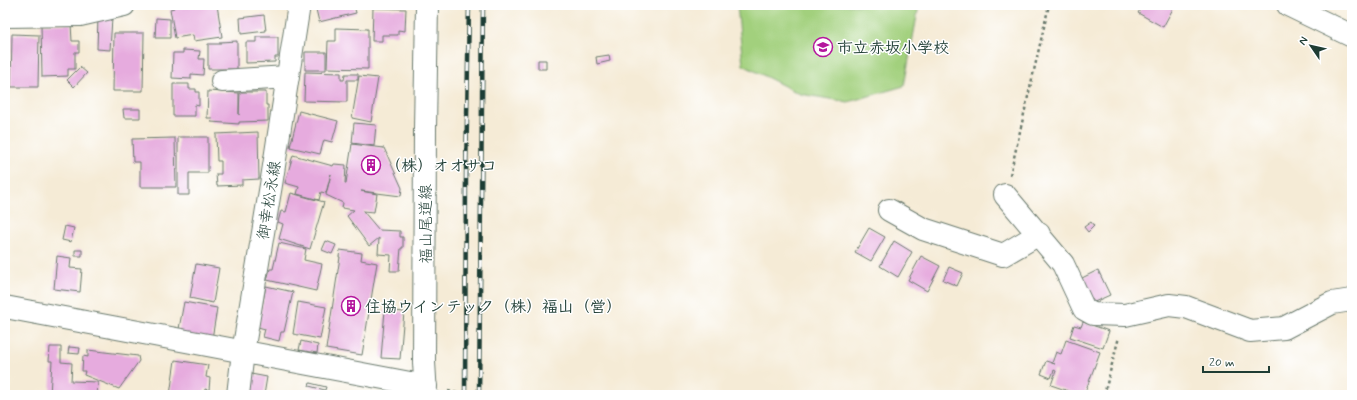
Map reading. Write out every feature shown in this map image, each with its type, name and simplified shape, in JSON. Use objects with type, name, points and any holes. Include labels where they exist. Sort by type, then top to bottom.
[{"type":"street","points":[[5,16],[80,15],[124,5]]},
{"type":"street","name":"御幸松永線","points":[[238,395],[243,352],[299,5]]},
{"type":"street","name":"福山尾道線","points":[[426,391],[424,362],[427,5]]},
{"type":"street","points":[[1288,5],[1352,36]]},
{"type":"street","points":[[222,81],[288,77]]},
{"type":"street","points":[[1005,195],[1063,264],[1084,309],[1093,314],[1125,315],[1169,305],[1186,307],[1250,331],[1284,328],[1332,303],[1352,300]]},
{"type":"street","points":[[889,210],[923,229],[1003,255],[1039,234]]},
{"type":"street","points":[[5,307],[243,352],[426,391]]},
{"type":"path","points":[[1005,195],[1049,5]]},
{"type":"path","points":[[1104,395],[1125,315]]},
{"type":"green space","name":"市立赤坂小学校","points":[[737,5],[919,5],[904,86],[848,102],[800,94],[743,65]]},
{"type":"building","points":[[173,5],[217,5],[222,37],[194,41],[193,35],[175,38],[170,9],[174,8]]},
{"type":"building","points":[[315,5],[354,5],[356,13],[319,22]]},
{"type":"building","points":[[1143,5],[1175,5],[1163,27],[1138,13]]},
{"type":"building","points":[[373,8],[406,9],[405,31],[398,30],[398,35],[382,35],[382,41],[372,41]]},
{"type":"building","points":[[264,15],[266,31],[241,34],[240,18]]},
{"type":"building","points":[[98,17],[112,18],[110,50],[97,49]]},
{"type":"building","points":[[156,18],[170,19],[170,38],[155,38]]},
{"type":"building","points":[[41,24],[71,24],[72,41],[79,41],[79,52],[75,52],[75,69],[68,69],[68,76],[42,77]]},
{"type":"building","points":[[336,28],[368,29],[368,69],[327,68],[328,41],[336,41]]},
{"type":"building","points":[[114,33],[144,33],[143,91],[113,91]]},
{"type":"building","points":[[12,34],[39,35],[38,87],[11,87]]},
{"type":"building","points":[[256,37],[278,37],[278,57],[275,57],[275,62],[246,63],[246,42],[256,42]]},
{"type":"building","points":[[237,41],[237,69],[208,69],[208,44],[220,44],[220,42]]},
{"type":"building","points":[[183,50],[200,51],[199,59],[204,59],[203,75],[191,74],[191,79],[172,78],[173,53],[183,53]]},
{"type":"building","points":[[305,52],[326,52],[326,70],[305,70]]},
{"type":"building","points":[[609,55],[610,61],[597,64],[596,57]]},
{"type":"building","points":[[538,60],[546,60],[546,69],[538,69]]},
{"type":"building","points":[[80,67],[87,73],[74,87],[67,80]]},
{"type":"building","points":[[305,72],[341,73],[341,80],[344,80],[345,74],[358,74],[358,80],[347,80],[347,102],[304,101]]},
{"type":"building","points":[[359,76],[378,78],[371,122],[352,118]]},
{"type":"building","points":[[173,84],[189,84],[189,89],[196,89],[196,92],[199,92],[199,106],[195,105],[195,116],[173,116]]},
{"type":"building","points":[[208,91],[239,93],[239,115],[240,92],[266,92],[268,121],[239,122],[239,124],[211,122],[212,118],[207,118]]},
{"type":"building","points":[[123,109],[140,109],[140,118],[124,118]]},
{"type":"building","points":[[299,111],[338,121],[332,142],[324,140],[320,154],[290,147]]},
{"type":"building","points":[[354,123],[376,125],[374,146],[352,143]]},
{"type":"building","points":[[258,132],[259,179],[242,180],[242,185],[217,186],[216,174],[221,174],[221,161],[217,161],[216,134]]},
{"type":"building","points":[[178,137],[208,137],[208,173],[189,173],[189,195],[178,195]]},
{"type":"building","points":[[175,138],[176,187],[140,187],[140,162],[133,162],[132,139]]},
{"type":"building","points":[[352,144],[384,148],[402,188],[401,196],[361,191],[377,194],[374,212],[363,211],[379,230],[400,231],[400,237],[403,237],[403,248],[401,248],[399,271],[390,271],[391,255],[378,254],[379,238],[369,246],[347,216],[354,210],[342,208],[343,203],[326,195],[331,174],[326,193],[321,192],[319,200],[297,194],[299,187],[285,183],[293,155],[333,166],[334,164],[346,165],[346,183]]},
{"type":"building","points":[[291,193],[324,202],[310,249],[279,239],[283,224],[278,222],[281,211],[286,212]]},
{"type":"building","points":[[1091,222],[1094,226],[1088,232],[1084,227]]},
{"type":"building","points":[[65,226],[74,228],[71,242],[62,240]]},
{"type":"building","points":[[869,228],[885,237],[871,261],[855,252]]},
{"type":"building","points":[[326,241],[336,245],[332,254],[322,250]]},
{"type":"building","points":[[894,241],[912,252],[898,277],[880,266]]},
{"type":"building","points":[[279,243],[306,249],[304,260],[322,264],[316,291],[267,280],[270,269],[273,269]]},
{"type":"building","points":[[75,250],[82,250],[82,256],[75,256]]},
{"type":"building","name":"住協ウインテック（株）福山（営）","points":[[340,250],[362,253],[361,260],[377,263],[362,355],[326,349]]},
{"type":"building","points":[[57,256],[71,258],[70,268],[82,269],[80,292],[54,289]]},
{"type":"building","points":[[921,256],[940,266],[927,291],[908,280]]},
{"type":"building","points":[[196,264],[219,268],[213,303],[190,298]]},
{"type":"building","points":[[949,267],[963,273],[957,286],[943,280]]},
{"type":"building","points":[[1098,270],[1110,295],[1092,303],[1080,279]]},
{"type":"building","points":[[266,286],[293,292],[284,332],[281,332],[279,341],[263,337],[265,329],[258,327]]},
{"type":"building","points":[[184,302],[217,308],[212,339],[178,334]]},
{"type":"building","points":[[298,302],[326,307],[320,339],[293,334]]},
{"type":"building","points":[[385,310],[404,312],[400,359],[381,358]]},
{"type":"building","points":[[1083,322],[1109,331],[1103,348],[1070,337],[1074,325],[1081,327]]},
{"type":"building","points":[[1066,340],[1100,352],[1084,395],[1051,385],[1056,371],[1054,370],[1051,378],[1041,374],[1046,361],[1052,363],[1056,352],[1061,354]]},
{"type":"building","points":[[301,341],[318,345],[317,353],[299,350]]},
{"type":"building","points":[[50,347],[61,347],[61,362],[72,363],[71,381],[98,382],[97,395],[50,395],[52,361],[49,361]]},
{"type":"building","points":[[69,347],[80,348],[79,354],[68,353]]},
{"type":"building","points":[[88,350],[138,356],[139,361],[119,389],[84,375],[85,371],[82,371],[83,356],[88,357]]},
{"type":"building","points":[[175,360],[208,365],[206,377],[210,378],[209,390],[205,389],[204,395],[170,395]]},
{"type":"building","points":[[251,374],[267,377],[264,395],[247,395]]},
{"type":"building","points":[[310,383],[326,387],[325,390],[309,386]]},
{"type":"railway","points":[[465,395],[466,174],[469,5]]},
{"type":"railway","points":[[479,395],[483,5]]},
{"type":"place","name":"市立赤坂小学校","points":[[823,47]]},
{"type":"place","name":"（株）オオサコ","points":[[371,165]]},
{"type":"place","name":"住協ウインテック（株）福山（営）","points":[[351,306]]}]
